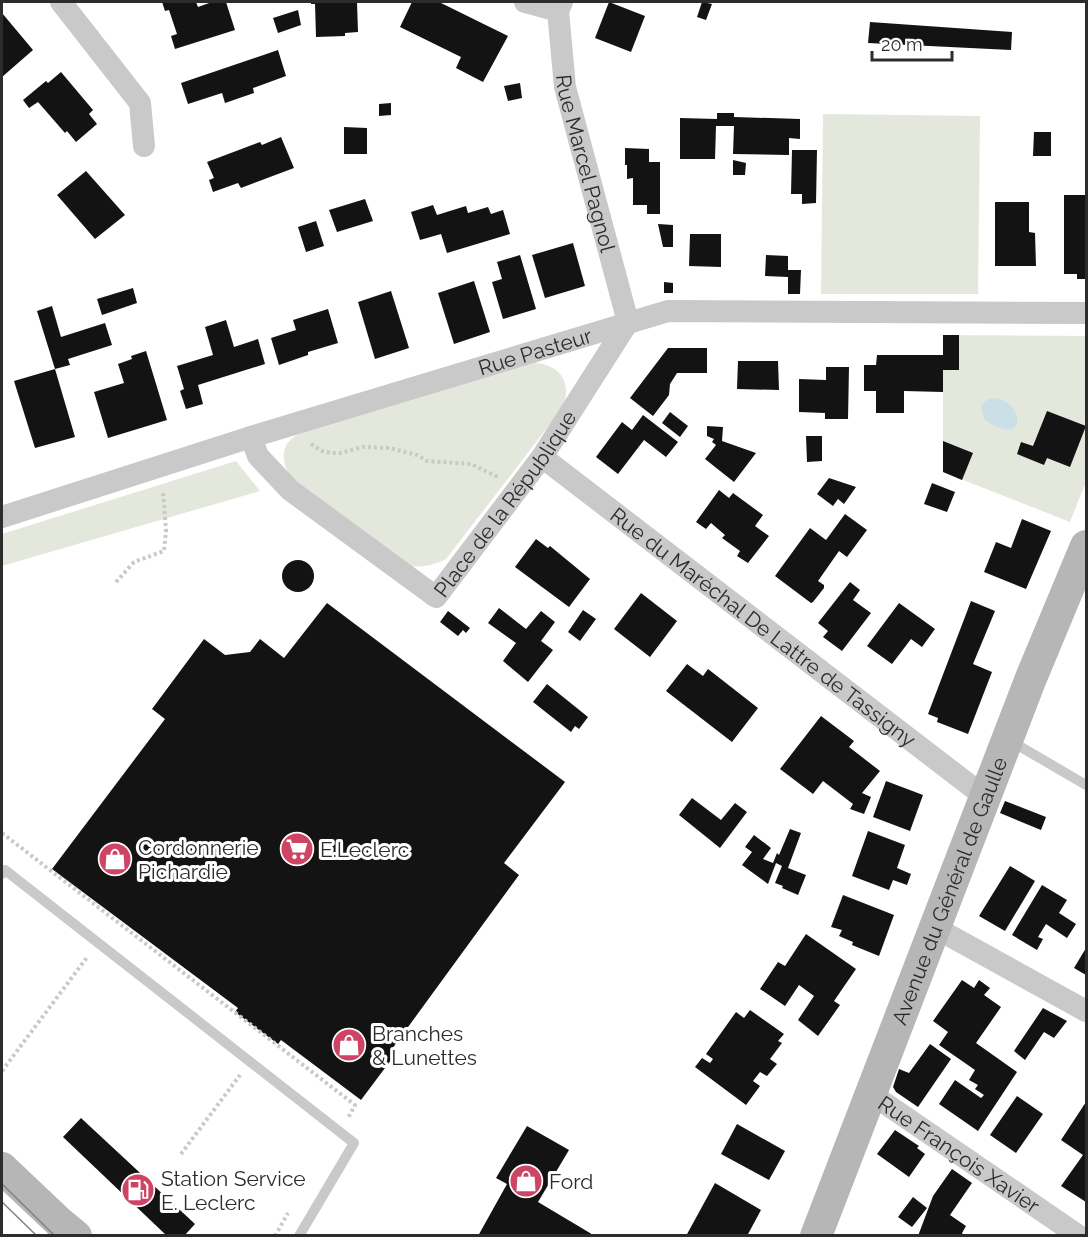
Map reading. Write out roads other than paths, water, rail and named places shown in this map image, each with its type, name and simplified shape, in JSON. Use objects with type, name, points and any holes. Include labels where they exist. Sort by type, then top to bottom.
[{"type":"main road","name":"Avenue du Général de Gaulle","points":[[816,1236],[1007,739],[1086,546]]},
{"type":"main road","points":[[2,1168],[76,1236]]},
{"type":"street","points":[[61,2],[140,104],[144,146]]},
{"type":"street","points":[[525,2],[560,6]]},
{"type":"street","name":"Rue Marcel Pagnol","points":[[560,6],[565,87],[628,322]]},
{"type":"street","name":"Rue Pasteur","points":[[2,517],[251,437],[668,311],[1086,313]]},
{"type":"street","name":"Place de la République","points":[[251,437],[258,456],[290,490],[436,597],[542,457],[628,322]]},
{"type":"street","name":"Rue du Maréchal De Lattre de Tassigny","points":[[542,457],[985,797]]},
{"type":"street","points":[[934,927],[1086,1011]]},
{"type":"street","name":"Rue François Xavier","points":[[870,1093],[1079,1236]]},
{"type":"lane","points":[[1007,739],[1086,785]]},
{"type":"lane","points":[[2,874],[5,870],[354,1143],[299,1236]]},
{"type":"water","points":[[991,398],[1003,400],[1011,406],[1016,413],[1015,427],[1009,430],[998,428],[984,419],[981,406]]},
{"type":"tram line","points":[[2,1184],[55,1236]]},
{"type":"tram line","points":[[2,1202],[37,1236]]},
{"type":"place","name":"E.Leclerc","points":[[297,849]]},
{"type":"place","name":"Cordonnerie Pichardie","points":[[115,859]]},
{"type":"place","name":"Branches & Lunettes","points":[[349,1045]]},
{"type":"place","name":"Ford","points":[[526,1181]]},
{"type":"place","name":"Station Service E. Leclerc","points":[[138,1190]]}]
